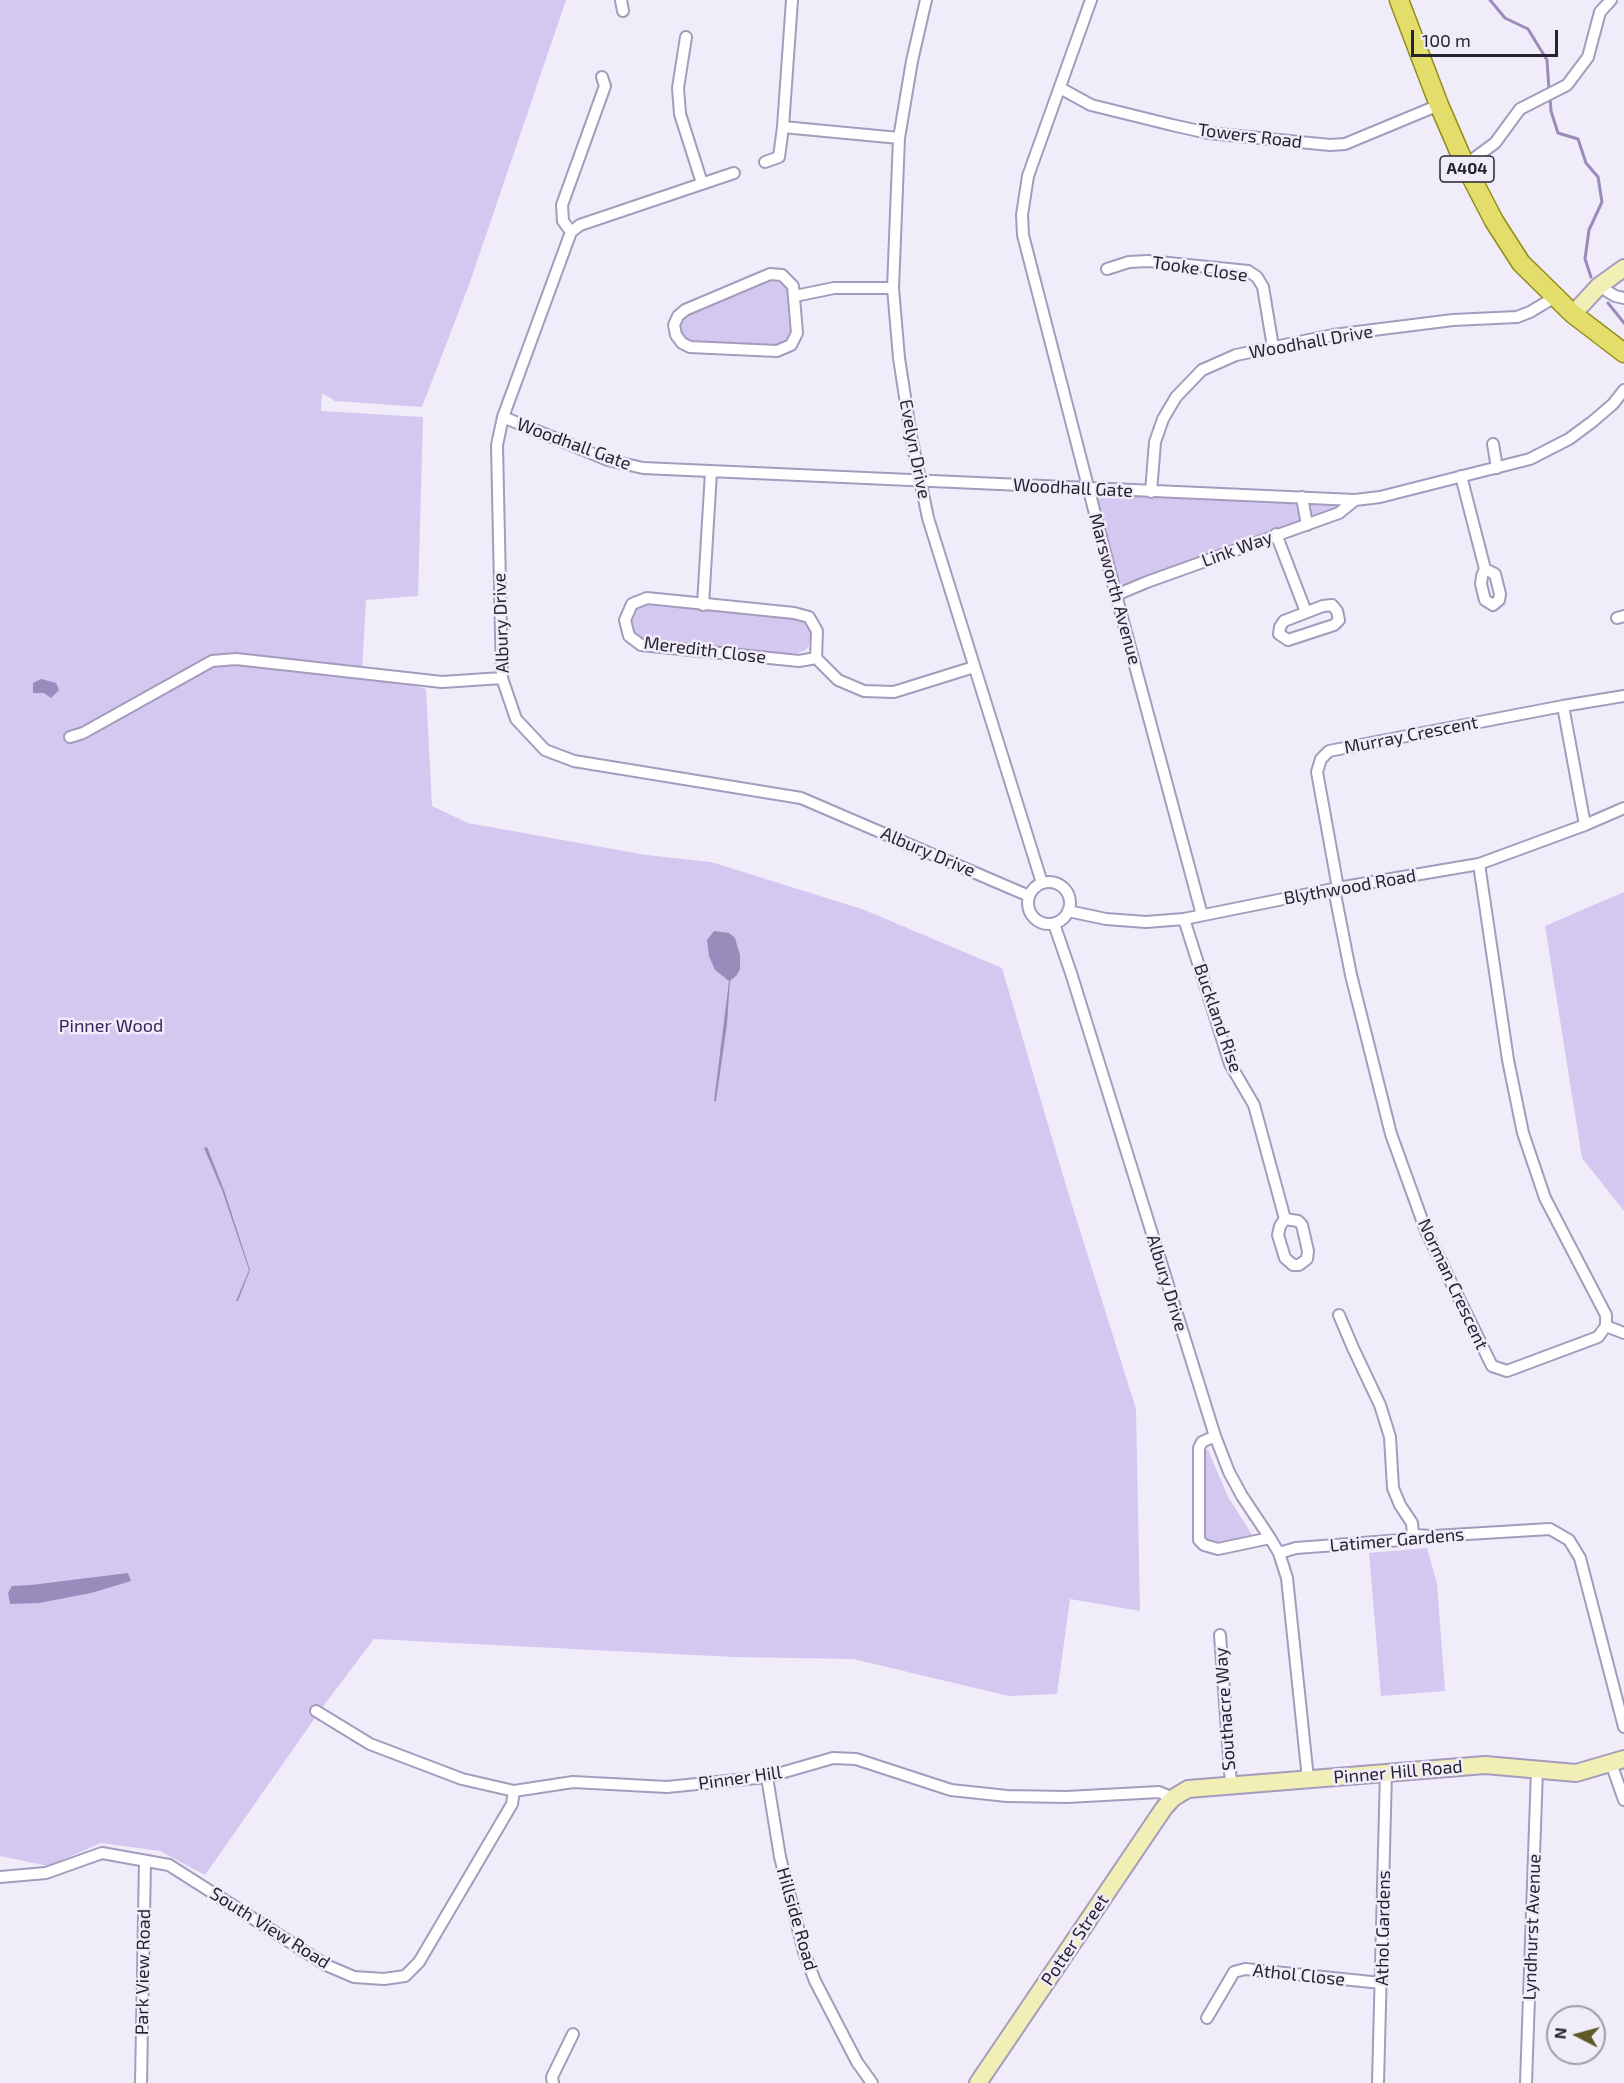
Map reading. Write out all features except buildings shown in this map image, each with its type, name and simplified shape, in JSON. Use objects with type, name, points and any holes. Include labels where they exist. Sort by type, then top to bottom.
[{"type":"main road","name":"A404","points":[[1400,0],[1439,105],[1465,165],[1494,221],[1521,263],[1573,314],[1624,353]]},
{"type":"street","points":[[765,162],[779,157],[792,0]]},
{"type":"street","name":"Evelyn Drive","points":[[926,0],[912,61],[899,138],[893,288],[899,358],[928,518],[1042,883]]},
{"type":"street","name":"Marsworth Avenue","points":[[1091,0],[1028,176],[1022,215],[1023,235],[1202,915]]},
{"type":"street","points":[[1465,165],[1495,143],[1520,109],[1568,85],[1588,57],[1600,12],[1611,0]]},
{"type":"street","points":[[686,37],[678,88],[680,114],[702,183]]},
{"type":"street","points":[[602,77],[605,86],[562,205],[563,221],[571,232],[580,225],[734,173]]},
{"type":"street","name":"Towers Road","points":[[1060,88],[1091,105],[1208,133],[1330,145],[1345,144],[1439,105]]},
{"type":"street","points":[[783,127],[899,138]]},
{"type":"street","name":"Albury Drive","points":[[571,232],[503,417],[497,445],[502,678],[516,719],[545,750],[574,761],[801,798],[1029,896]]},
{"type":"street","name":"Tooke Close","points":[[1107,269],[1129,262],[1148,261],[1248,272],[1257,277],[1263,287],[1273,347]]},
{"type":"street","points":[[1573,314],[1599,286],[1624,268]]},
{"type":"street","points":[[770,274],[782,275],[793,286],[795,296],[797,333],[790,345],[777,351],[690,347],[676,336],[674,325],[678,316],[685,310],[770,274]]},
{"type":"street","points":[[1599,286],[1615,296],[1624,298]]},
{"type":"street","points":[[795,296],[834,288],[893,288]]},
{"type":"street","name":"Woodhall Drive","points":[[1151,492],[1155,442],[1163,419],[1176,397],[1202,370],[1236,355],[1333,335],[1453,320],[1517,316],[1530,312],[1555,297]]},
{"type":"street","name":"Woodhall Gate","points":[[503,417],[609,460],[643,468],[1356,500],[1380,497],[1530,459],[1569,439],[1612,404],[1624,390]]},
{"type":"street","points":[[1493,444],[1497,468]]},
{"type":"street","points":[[703,605],[711,472]]},
{"type":"street","points":[[1461,476],[1485,569]]},
{"type":"street","points":[[1302,497],[1307,525]]},
{"type":"street","name":"Link Way","points":[[1116,595],[1276,534],[1339,513],[1356,500]]},
{"type":"street","points":[[1276,534],[1306,612]]},
{"type":"street","name":"Meredith Close","points":[[647,598],[794,613],[808,617],[818,631],[816,658],[800,661],[641,645],[629,636],[625,620],[632,604],[647,598]]},
{"type":"street","points":[[1323,606],[1332,606],[1337,611],[1339,620],[1334,625],[1288,640],[1279,634],[1284,621],[1306,612],[1323,606]]},
{"type":"street","points":[[816,658],[838,680],[864,691],[894,692],[974,667]]},
{"type":"street","points":[[70,737],[83,733],[212,661],[236,659],[442,682],[502,678]]},
{"type":"street","name":"Murray Crescent","points":[[1336,888],[1317,772],[1321,759],[1329,751],[1624,696]]},
{"type":"street","points":[[1563,706],[1585,825]]},
{"type":"street","name":"Blythwood Road","points":[[1068,911],[1106,919],[1146,922],[1184,919],[1336,888],[1479,864],[1585,825],[1624,808]]},
{"type":"street","points":[[1479,864],[1508,1060],[1523,1133],[1545,1198],[1606,1316],[1606,1326],[1624,1333]]},
{"type":"street","points":[[1050,882],[1062,888],[1069,898],[1068,911],[1065,917],[1054,924],[1035,920],[1028,909],[1029,896],[1042,883],[1050,882]]},
{"type":"street","name":"Norman Crescent","points":[[1336,888],[1351,975],[1391,1134],[1426,1230],[1492,1366],[1507,1371],[1598,1337],[1606,1326]]},
{"type":"street","name":"Buckland Rise","points":[[1184,919],[1230,1064],[1254,1105],[1285,1219]]},
{"type":"street","name":"Albury Drive","points":[[1054,924],[1215,1436],[1229,1472],[1279,1554],[1287,1578],[1308,1779]]},
{"type":"street","points":[[1339,1315],[1380,1405],[1390,1437],[1394,1488],[1400,1505],[1412,1523],[1413,1535]]},
{"type":"street","points":[[1215,1436],[1202,1442],[1199,1448],[1200,1540],[1204,1545],[1218,1549],[1270,1538]]},
{"type":"street","name":"Latimer Gardens","points":[[1279,1554],[1296,1548],[1402,1540],[1413,1535],[1434,1536],[1550,1529],[1569,1540],[1580,1558],[1624,1727]]},
{"type":"street","name":"Southacre Way","points":[[1220,1635],[1231,1784]]},
{"type":"street","name":"Pinner Hill","points":[[316,1711],[370,1744],[462,1779],[514,1791],[573,1782],[667,1787],[767,1777],[833,1758],[856,1759],[951,1790],[1006,1796],[1067,1797],[1159,1792],[1173,1798]]},
{"type":"street","points":[[1617,1761],[1624,1800]]},
{"type":"street","name":"Pinner Hill Road","points":[[1173,1798],[1188,1789],[1231,1784],[1485,1765],[1576,1773],[1617,1761]]},
{"type":"street","name":"Lyndhurst Avenue","points":[[1526,2083],[1538,1770]]},
{"type":"street","name":"Athol Gardens","points":[[1378,2083],[1386,1773]]},
{"type":"street","name":"Hillside Road","points":[[767,1777],[780,1857],[804,1952],[820,1991],[858,2062],[872,2083]]},
{"type":"street","name":"South View Road","points":[[0,1877],[46,1873],[102,1853],[169,1865],[326,1965],[354,1977],[384,1979],[405,1976],[419,1962],[512,1804],[514,1791]]},
{"type":"street","name":"Potter Street","points":[[978,2083],[1173,1798]]},
{"type":"street","name":"Park View Road","points":[[141,2083],[145,1861]]},
{"type":"street","name":"Athol Close","points":[[1208,2018],[1234,1972],[1245,1969],[1381,1983]]},
{"type":"street","points":[[553,2083],[552,2076],[573,2034]]},
{"type":"green space","name":"Pinner Wood","points":[[0,0],[566,0],[469,285],[422,407],[335,401],[322,393],[321,411],[423,417],[418,596],[366,600],[362,672],[426,689],[432,806],[468,823],[646,855],[711,862],[862,909],[1002,968],[1067,1189],[1136,1409],[1140,1611],[1070,1599],[1057,1694],[1009,1696],[853,1659],[734,1657],[374,1639],[324,1705],[205,1875],[160,1851],[101,1843],[48,1866],[0,1856]]},
{"type":"green space","points":[[773,279],[788,287],[791,334],[781,346],[689,342],[679,332],[685,315]]},
{"type":"green space","points":[[1088,488],[1355,500],[1339,513],[1116,595]]},
{"type":"green space","points":[[646,603],[799,619],[808,625],[813,638],[806,650],[789,656],[643,641],[632,634],[629,620],[635,608]]},
{"type":"green space","points":[[1624,892],[1624,1211],[1582,1158],[1545,926]]},
{"type":"green space","points":[[1208,1450],[1228,1497],[1253,1536],[1216,1546],[1206,1543],[1203,1536],[1204,1451]]},
{"type":"green space","points":[[1427,1548],[1437,1584],[1445,1691],[1381,1696],[1369,1553]]},
{"type":"shaded area","points":[[41,679],[56,683],[59,690],[51,698],[44,693],[33,693],[33,683]]},
{"type":"shaded area","points":[[714,931],[729,933],[735,938],[740,955],[740,969],[730,981],[727,1024],[716,1101],[714,1101],[729,981],[715,970],[709,956],[707,940]]},
{"type":"shaded area","points":[[207,1147],[224,1190],[250,1270],[238,1301],[236,1301],[249,1270],[222,1190],[204,1148]]},
{"type":"shaded area","points":[[128,1573],[131,1581],[91,1593],[39,1603],[10,1604],[8,1593],[12,1586]]},
{"type":"waterway","points":[[1490,0],[1505,18],[1528,29],[1547,60],[1549,90]]},
{"type":"waterway","points":[[1550,97],[1551,111],[1558,133],[1578,139],[1586,163],[1598,177],[1602,202],[1589,230],[1585,259],[1591,277]]},
{"type":"waterway","points":[[1608,303],[1624,323]]}]
